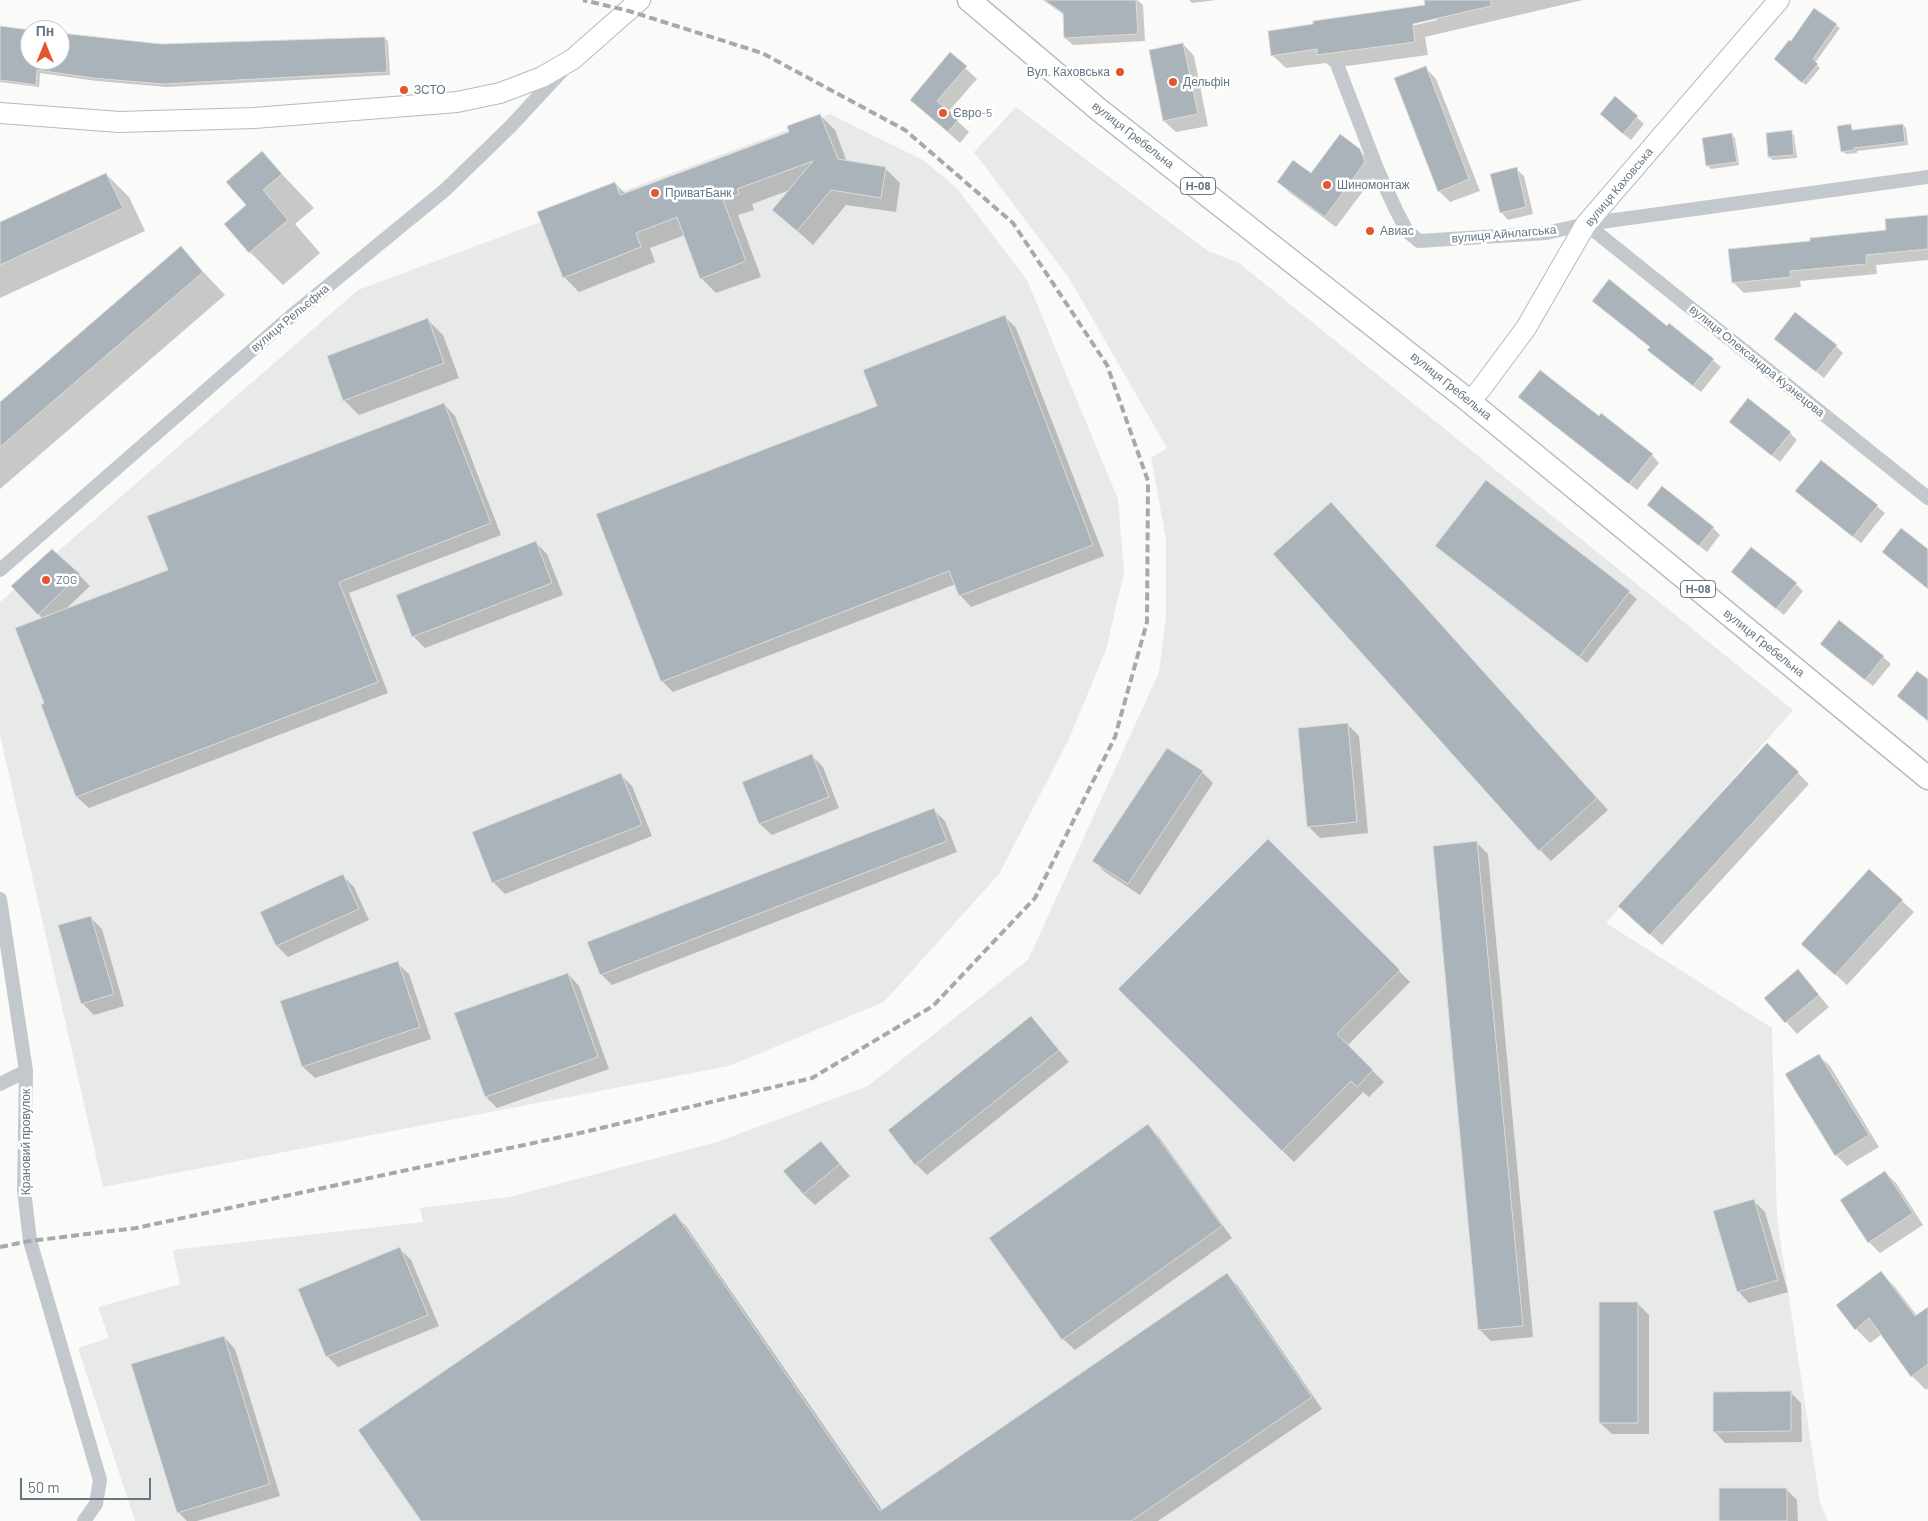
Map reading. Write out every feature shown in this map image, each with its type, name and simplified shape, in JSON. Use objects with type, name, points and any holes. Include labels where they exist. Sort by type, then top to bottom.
[{"type":"main road","name":"вулиця Гребельна","points":[[969,0],[1098,109],[1475,395],[1928,778]]},
{"type":"street","name":"вулиця Рельєфна","points":[[0,570],[290,317],[445,190],[510,127],[573,59],[640,0]]},
{"type":"street","name":"вулиця Каховська","points":[[1475,395],[1526,328],[1586,224],[1779,0]]},
{"type":"street","name":"вулиця Рельєфна","points":[[0,113],[119,122],[254,118],[405,107],[457,102],[500,93],[542,77],[573,59]]},
{"type":"street","name":"вулиця Айнлагська","points":[[1338,67],[1378,171],[1396,210],[1407,231],[1419,241],[1546,233],[1586,224],[1928,177]]},
{"type":"street","name":"вулиця Олександра Кузнецова","points":[[1586,224],[1928,498]]},
{"type":"street","name":"Крановий провулок","points":[[0,899],[26,1071],[24,1190],[30,1241],[100,1480],[96,1504],[84,1521]]},
{"type":"street","points":[[0,1084],[26,1071]]},
{"type":"shaded area","points":[[1016,107],[1208,251],[1239,263],[1793,710],[1606,923],[1772,1028],[1777,1218],[1820,1503],[1828,1521],[135,1521],[78,1348],[109,1338],[98,1307],[180,1284],[173,1250],[423,1222],[420,1208],[509,1197],[717,1142],[868,1086],[1028,960],[1159,672],[1166,618],[1166,539],[1151,458],[1167,448],[1069,278],[974,152]]},
{"type":"shaded area","points":[[830,114],[923,160],[956,187],[1027,280],[1118,499],[1124,573],[1106,650],[1068,741],[999,874],[884,1002],[729,1066],[103,1187],[0,735],[0,602],[358,290]]},
{"type":"building","points":[[1044,0],[1136,0],[1138,34],[1064,38],[1063,13]]},
{"type":"building","points":[[1424,0],[1491,0],[1491,6],[1413,24],[1415,42],[1317,55],[1317,49],[1271,56],[1268,31],[1313,24],[1313,21],[1425,5]]},
{"type":"building","points":[[1814,8],[1837,24],[1813,59],[1818,64],[1802,83],[1774,59],[1789,40],[1791,41]]},
{"type":"building","points":[[0,26],[20,29],[20,70],[37,70],[36,85],[0,80]]},
{"type":"building","points":[[70,34],[161,44],[385,37],[387,72],[163,84],[93,78],[37,70],[70,70]]},
{"type":"building","name":"Дельфін","points":[[1183,43],[1198,114],[1163,121],[1149,50]]},
{"type":"building","points":[[950,52],[967,66],[937,101],[959,119],[948,132],[910,100]]},
{"type":"building","points":[[1426,66],[1469,179],[1438,192],[1394,78]]},
{"type":"building","points":[[1615,96],[1638,116],[1623,134],[1600,114]]},
{"type":"building","points":[[820,114],[838,159],[886,167],[881,198],[831,190],[797,231],[772,210],[813,161],[737,189],[739,194],[723,200],[746,261],[700,279],[677,217],[636,233],[641,247],[563,278],[537,212],[615,182],[620,195],[789,132],[787,126]]},
{"type":"building","points":[[1851,124],[1852,130],[1903,124],[1905,142],[1854,148],[1855,150],[1841,152],[1837,126]]},
{"type":"building","points":[[1792,130],[1794,155],[1768,157],[1766,133]]},
{"type":"building","points":[[1732,133],[1737,162],[1706,166],[1702,138]]},
{"type":"building","points":[[1340,134],[1360,149],[1365,162],[1325,217],[1277,182],[1293,160],[1311,173]]},
{"type":"building","points":[[262,151],[282,174],[263,190],[288,220],[249,253],[224,224],[246,205],[226,182]]},
{"type":"building","points":[[1517,167],[1526,207],[1500,213],[1490,174]]},
{"type":"building","points":[[106,173],[123,208],[0,265],[0,222]]},
{"type":"building","points":[[1928,215],[1928,249],[1866,255],[1867,264],[1790,271],[1791,277],[1732,283],[1728,249],[1810,241],[1810,238],[1886,230],[1885,219]]},
{"type":"building","points":[[181,246],[203,272],[0,447],[0,402]]},
{"type":"building","points":[[1609,279],[1667,326],[1669,323],[1714,359],[1693,386],[1647,350],[1650,347],[1592,301]]},
{"type":"building","points":[[1795,312],[1837,345],[1816,372],[1774,339]]},
{"type":"building","points":[[1005,315],[1093,545],[959,596],[949,571],[661,682],[596,514],[877,406],[863,370]]},
{"type":"building","points":[[428,318],[444,363],[343,401],[327,356]]},
{"type":"building","points":[[1540,370],[1599,416],[1601,413],[1653,454],[1629,484],[1518,397]]},
{"type":"building","points":[[1748,398],[1791,432],[1772,456],[1729,422]]},
{"type":"building","points":[[444,403],[491,523],[339,582],[378,682],[76,797],[41,705],[44,703],[15,628],[168,570],[147,516]]},
{"type":"building","points":[[1821,460],[1878,505],[1853,537],[1795,491]]},
{"type":"building","points":[[1486,480],[1630,591],[1579,657],[1435,546]]},
{"type":"building","points":[[1662,486],[1714,527],[1699,546],[1647,505]]},
{"type":"building","points":[[1331,502],[1597,798],[1539,851],[1273,554]]},
{"type":"building","points":[[1901,528],[1928,549],[1928,589],[1882,552]]},
{"type":"building","points":[[536,541],[552,583],[412,637],[396,595]]},
{"type":"building","points":[[1751,547],[1797,583],[1776,609],[1731,572]]},
{"type":"building","name":"ZOG","points":[[52,549],[80,574],[38,615],[11,586]]},
{"type":"building","points":[[1839,620],[1884,656],[1865,680],[1820,644]]},
{"type":"building","points":[[1917,671],[1928,679],[1928,721],[1897,696]]},
{"type":"building","points":[[1348,723],[1357,822],[1307,827],[1298,728]]},
{"type":"building","points":[[1767,743],[1799,772],[1650,935],[1618,906]]},
{"type":"building","points":[[1167,748],[1203,771],[1128,884],[1092,861]]},
{"type":"building","points":[[812,754],[829,797],[759,824],[742,782]]},
{"type":"building","points":[[621,773],[642,825],[492,883],[472,832]]},
{"type":"building","points":[[934,808],[947,841],[600,975],[587,942]]},
{"type":"building","points":[[1268,839],[1400,970],[1337,1034],[1373,1070],[1357,1087],[1351,1081],[1282,1151],[1118,989]]},
{"type":"building","points":[[1477,841],[1523,1326],[1478,1330],[1433,846]]},
{"type":"building","points":[[1869,869],[1903,900],[1835,975],[1801,944]]},
{"type":"building","points":[[343,874],[359,909],[276,946],[260,912]]},
{"type":"building","points":[[91,916],[114,994],[81,1004],[58,925]]},
{"type":"building","points":[[398,961],[420,1027],[302,1067],[280,1001]]},
{"type":"building","points":[[1798,969],[1819,995],[1785,1023],[1764,998]]},
{"type":"building","points":[[568,973],[598,1057],[485,1097],[454,1013]]},
{"type":"building","points":[[1031,1016],[1059,1050],[915,1165],[888,1130]]},
{"type":"building","points":[[1819,1054],[1869,1135],[1835,1156],[1785,1074]]},
{"type":"building","points":[[1148,1124],[1222,1226],[1062,1340],[989,1238]]},
{"type":"building","points":[[821,1141],[840,1164],[803,1194],[783,1171]]},
{"type":"building","points":[[1885,1171],[1913,1213],[1868,1243],[1840,1200]]},
{"type":"building","points":[[1754,1199],[1778,1280],[1737,1292],[1713,1211]]},
{"type":"building","points":[[675,1213],[880,1511],[1227,1273],[1312,1397],[1131,1521],[421,1521],[358,1430]]},
{"type":"building","points":[[400,1247],[428,1315],[326,1357],[298,1289]]},
{"type":"building","points":[[1881,1271],[1915,1316],[1928,1307],[1928,1364],[1911,1377],[1869,1318],[1855,1330],[1836,1305]]},
{"type":"building","points":[[1599,1302],[1638,1302],[1638,1423],[1599,1423]]},
{"type":"building","points":[[224,1336],[270,1484],[177,1513],[131,1364]]},
{"type":"building","points":[[1791,1391],[1791,1431],[1713,1432],[1713,1392]]},
{"type":"building","points":[[1719,1488],[1787,1488],[1787,1521],[1719,1521]]},
{"type":"railway","points":[[0,1247],[30,1241],[136,1228],[580,1133],[812,1078],[933,1006],[1035,898],[1115,737],[1147,622],[1148,481],[1107,365],[1013,223],[905,130],[762,53],[629,11],[583,0]]},
{"type":"place","name":"Вул. Каховська","points":[[1120,72]]},
{"type":"place","name":"Дельфін","points":[[1173,82]]},
{"type":"place","name":"ЗСТО","points":[[404,90]]},
{"type":"place","name":"Євро-5","points":[[943,113]]},
{"type":"place","name":"Шиномонтаж","points":[[1327,185]]},
{"type":"place","name":"ПриватБанк","points":[[655,193]]},
{"type":"place","name":"Авиас","points":[[1370,231]]},
{"type":"place","name":"ZOG","points":[[46,580]]}]
